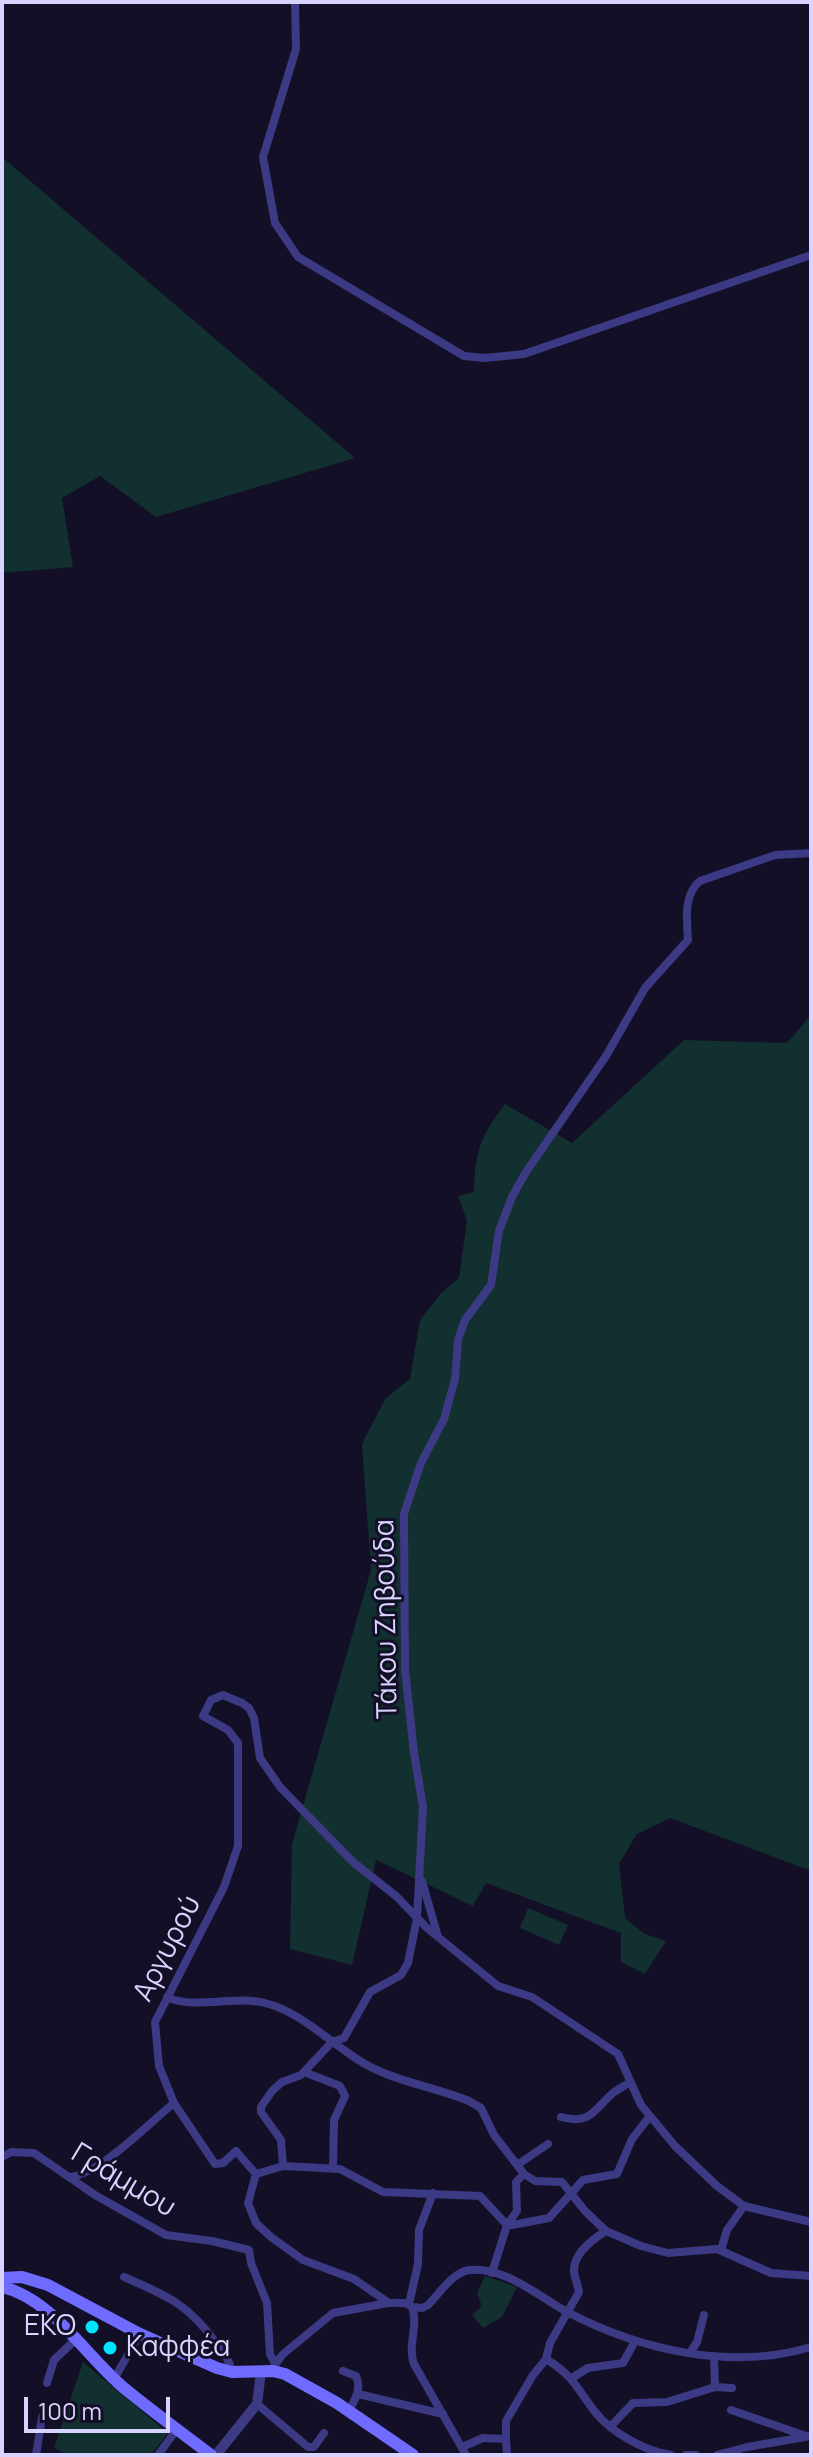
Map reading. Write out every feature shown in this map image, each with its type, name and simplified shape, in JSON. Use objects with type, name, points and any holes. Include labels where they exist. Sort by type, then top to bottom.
[{"type":"main road","points":[[2,2278],[32,2279],[57,2289],[140,2334],[202,2362],[232,2372],[269,2369],[296,2379],[413,2455]]},
{"type":"main road","points":[[18,2291],[20,2285],[32,2279]]},
{"type":"main road","points":[[2,2287],[18,2291],[47,2311],[114,2379],[214,2455]]},
{"type":"street","points":[[295,2],[296,49],[263,157],[275,223],[298,257],[464,356],[485,358],[524,354],[811,255]]},
{"type":"street","name":"Τάκου Ζηβούδα","points":[[283,2166],[281,2140],[262,2115],[261,2107],[282,2082],[304,2072],[332,2042],[346,2035],[370,1992],[401,1975],[406,1968],[417,1918],[423,1807],[405,1669],[404,1514],[421,1463],[444,1419],[455,1379],[458,1340],[465,1320],[491,1285],[499,1231],[512,1197],[606,1056],[645,988],[688,940],[686,916],[693,887],[700,881],[775,855],[811,853]]},
{"type":"street","name":"Αργυρού","points":[[256,2174],[236,2151],[223,2163],[215,2164],[174,2103],[156,2052],[155,2022],[218,1899],[238,1846],[239,1750],[234,1736],[203,1716],[211,1700],[229,1696],[242,1703],[254,1718],[260,1758],[280,1787],[353,1862],[396,1896],[417,1918]]},
{"type":"street","points":[[420,1874],[438,1938]]},
{"type":"street","points":[[417,1918],[498,1986],[532,1997],[618,2054],[641,2105],[685,2156],[717,2186],[744,2206],[811,2222]]},
{"type":"street","points":[[167,1997],[179,2001],[265,2003],[285,2011],[377,2070],[478,2106],[494,2135],[524,2174],[535,2181],[559,2180],[606,2231],[622,2239],[663,2252],[713,2248],[771,2273],[811,2276]]},
{"type":"street","points":[[304,2072],[340,2086],[345,2096],[334,2120],[333,2169]]},
{"type":"street","points":[[561,2117],[575,2120],[592,2115],[613,2093],[630,2082]]},
{"type":"street","points":[[71,2177],[84,2175],[108,2160],[174,2103]]},
{"type":"street","points":[[507,2225],[549,2218],[587,2178],[617,2174],[632,2139],[650,2116]]},
{"type":"street","points":[[517,2165],[548,2144]]},
{"type":"street","name":"Γράμμου","points":[[2,2157],[11,2152],[34,2153],[95,2195],[166,2235],[249,2250],[267,2303],[269,2369]]},
{"type":"street","points":[[389,2303],[354,2279],[319,2268],[296,2256],[256,2223],[248,2203],[256,2174],[283,2166],[340,2169],[383,2192],[480,2196],[507,2225]]},
{"type":"street","points":[[492,2273],[507,2225],[517,2211],[516,2182],[524,2174]]},
{"type":"street","points":[[433,2193],[419,2230],[418,2264],[411,2306],[415,2317],[411,2355],[464,2451],[483,2438],[506,2439]]},
{"type":"street","points":[[721,2250],[727,2230],[744,2206]]},
{"type":"street","points":[[507,2455],[506,2421],[546,2359],[550,2343],[579,2292],[575,2264],[583,2248],[606,2231]]},
{"type":"street","points":[[214,2455],[257,2404],[269,2369],[333,2313],[389,2303],[424,2307],[458,2273],[472,2270],[492,2273],[520,2284],[568,2312],[635,2341],[714,2356],[771,2355],[811,2347]]},
{"type":"street","points":[[124,2277],[186,2308],[226,2355],[232,2372]]},
{"type":"street","points":[[690,2353],[697,2342],[704,2315]]},
{"type":"street","points":[[114,2379],[140,2334]]},
{"type":"street","points":[[47,2383],[54,2360],[75,2340]]},
{"type":"street","points":[[572,2378],[588,2368],[623,2363],[635,2341]]},
{"type":"street","points":[[714,2356],[715,2387]]},
{"type":"street","points":[[546,2359],[572,2378],[595,2412],[610,2427],[652,2450],[671,2455]]},
{"type":"street","points":[[343,2371],[357,2377],[358,2394],[349,2411]]},
{"type":"street","points":[[610,2427],[633,2403],[667,2402],[715,2387],[732,2388]]},
{"type":"street","points":[[358,2394],[443,2414]]},
{"type":"street","points":[[257,2404],[308,2447],[314,2447],[324,2433]]},
{"type":"street","points":[[731,2410],[809,2436]]},
{"type":"street","points":[[36,2455],[42,2417]]},
{"type":"street","points":[[158,2455],[177,2429]]},
{"type":"street","points":[[717,2455],[809,2436]]},
{"type":"street","points":[[686,2455],[696,2455]]},
{"type":"green space","points":[[2,157],[355,458],[156,517],[100,476],[62,498],[73,567],[2,573]]},
{"type":"green space","points":[[811,1015],[811,1871],[670,1818],[637,1834],[619,1864],[625,1918],[645,1934],[666,1941],[645,1974],[621,1962],[621,1933],[486,1883],[473,1906],[376,1860],[352,1965],[290,1949],[292,1844],[371,1570],[362,1444],[385,1399],[410,1379],[420,1320],[441,1293],[459,1278],[467,1221],[458,1196],[474,1192],[480,1145],[490,1126],[505,1104],[572,1143],[684,1040],[787,1043]]},
{"type":"green space","points":[[528,1908],[568,1925],[559,1945],[520,1928]]},
{"type":"green space","points":[[485,2276],[517,2287],[502,2317],[483,2328],[472,2315],[482,2306],[477,2294]]},
{"type":"green space","points":[[83,2362],[168,2433],[151,2455],[67,2455],[54,2448]]},
{"type":"place","name":"EKO","points":[[92,2327]]},
{"type":"place","name":"Καφφέα","points":[[110,2348]]}]
